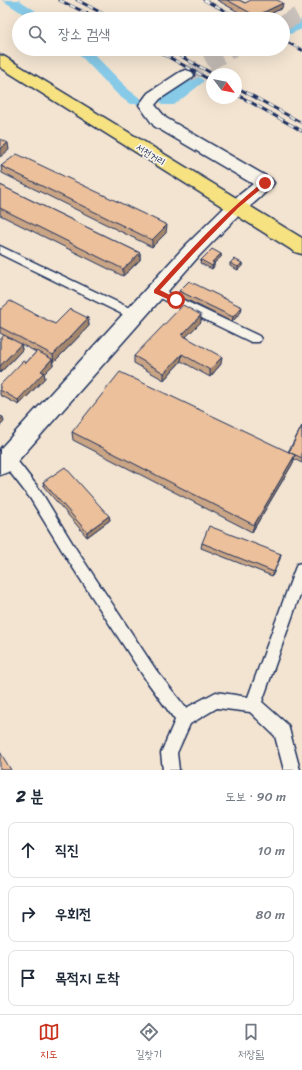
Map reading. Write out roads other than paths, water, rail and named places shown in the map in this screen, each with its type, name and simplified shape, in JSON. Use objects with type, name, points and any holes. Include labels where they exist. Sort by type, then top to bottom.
[{"type":"main road","name":"서천거리","points":[[0,60],[236,207],[302,246]]},
{"type":"street","points":[[3,461],[192,251],[236,207],[265,183],[160,122],[152,113],[147,105],[154,96],[186,75]]},
{"type":"lane","points":[[0,250],[134,315]]},
{"type":"lane","points":[[156,291],[255,339]]},
{"type":"lane","points":[[3,461],[35,494],[71,553],[151,675],[184,718]]},
{"type":"lane","points":[[253,705],[302,569]]},
{"type":"lane","points":[[171,770],[169,753],[184,718],[216,700],[253,705],[282,731],[292,770]]},
{"type":"waterway","points":[[9,0],[29,12]]},
{"type":"waterway","points":[[290,30],[302,23]]},
{"type":"waterway","points":[[88,56],[124,93],[136,101]]},
{"type":"waterway","points":[[168,102],[196,81]]},
{"type":"tunnel","points":[[290,19],[302,13]]},
{"type":"tunnel","points":[[186,75],[221,56]]},
{"type":"railway","points":[[59,0],[84,12]]},
{"type":"railway","points":[[77,0],[100,12]]},
{"type":"railway","points":[[204,0],[227,12]]},
{"type":"railway","points":[[290,44],[302,50]]},
{"type":"railway","points":[[167,56],[206,78]]},
{"type":"railway","points":[[181,56],[206,70]]},
{"type":"railway","points":[[242,90],[302,123]]},
{"type":"railway","points":[[242,97],[302,131]]}]
